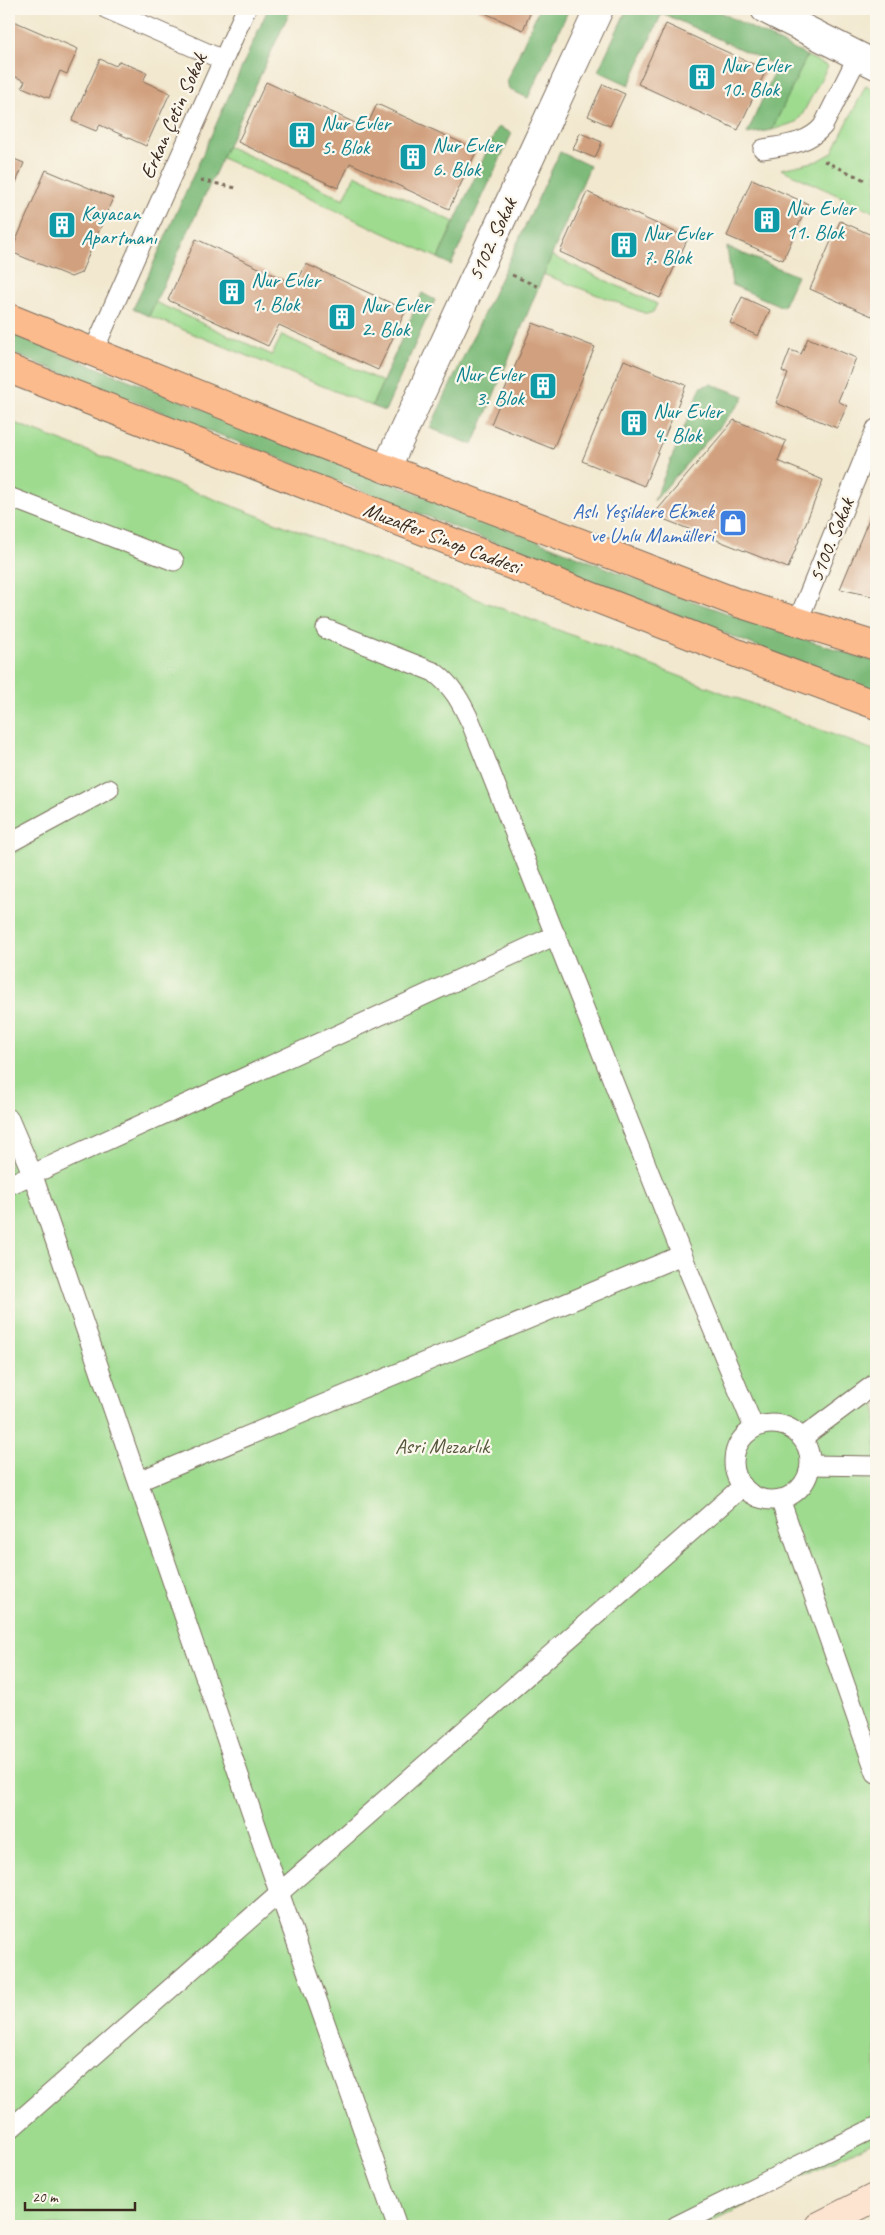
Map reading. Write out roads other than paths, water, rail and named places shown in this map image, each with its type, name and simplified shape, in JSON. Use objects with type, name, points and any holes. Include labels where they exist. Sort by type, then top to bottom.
[{"type":"main road","points":[[9,318],[386,469],[738,603],[797,623],[876,646]]},
{"type":"main road","name":"Muzaffer Sinop Caddesi","points":[[9,369],[876,705]]},
{"type":"street","name":"5102. Sokak","points":[[386,469],[599,9]]},
{"type":"street","points":[[765,9],[867,61]]},
{"type":"street","points":[[819,2226],[876,2197]]},
{"type":"lane","points":[[107,9],[223,60]]},
{"type":"lane","name":"Erkan Çetin Sokak","points":[[93,352],[246,9]]},
{"type":"lane","points":[[763,149],[803,141],[818,133],[867,61]]},
{"type":"lane","name":"5100. Sokak","points":[[797,623],[876,429]]},
{"type":"lane","points":[[9,497],[174,561]]},
{"type":"lane","points":[[326,630],[421,666],[434,672],[452,687],[471,723],[682,1255],[754,1428]]},
{"type":"lane","points":[[9,843],[109,789]]},
{"type":"lane","points":[[9,1185],[556,935]]},
{"type":"lane","points":[[9,1119],[32,1173],[279,1892],[398,2226]]},
{"type":"lane","points":[[139,1481],[682,1255]]},
{"type":"lane","points":[[802,1438],[876,1383]]},
{"type":"lane","points":[[764,1424],[786,1426],[795,1430],[802,1438],[810,1456],[811,1465],[801,1487],[792,1495],[780,1499],[760,1498],[743,1486],[737,1477],[734,1454],[745,1435],[754,1428],[764,1424]]},
{"type":"lane","points":[[811,1465],[876,1466]]},
{"type":"lane","points":[[9,2130],[743,1486]]},
{"type":"lane","points":[[780,1499],[876,1773]]},
{"type":"lane","points":[[676,2226],[876,2127]]},
{"type":"place","name":"Nur Evler 10. Blok","points":[[702,77]]},
{"type":"place","name":"Nur Evler 5. Blok","points":[[302,135]]},
{"type":"place","name":"Nur Evler 6. Blok","points":[[413,157]]},
{"type":"place","name":"Nur Evler 11. Blok","points":[[767,220]]},
{"type":"place","name":"Kayacan Apartmanı","points":[[62,225]]},
{"type":"place","name":"Nur Evler 7. Blok","points":[[624,245]]},
{"type":"place","name":"Nur Evler 1. Blok","points":[[232,292]]},
{"type":"place","name":"Nur Evler 2. Blok","points":[[342,317]]},
{"type":"place","name":"Nur Evler 3. Blok","points":[[543,386]]},
{"type":"place","name":"Nur Evler 4. Blok","points":[[634,423]]},
{"type":"place","name":"Aslı Yeşildere Ekmek ve Unlu Mamülleri","points":[[733,523]]},
{"type":"park label","name":"Asri Mezarlık","points":[[442,1446]]}]
